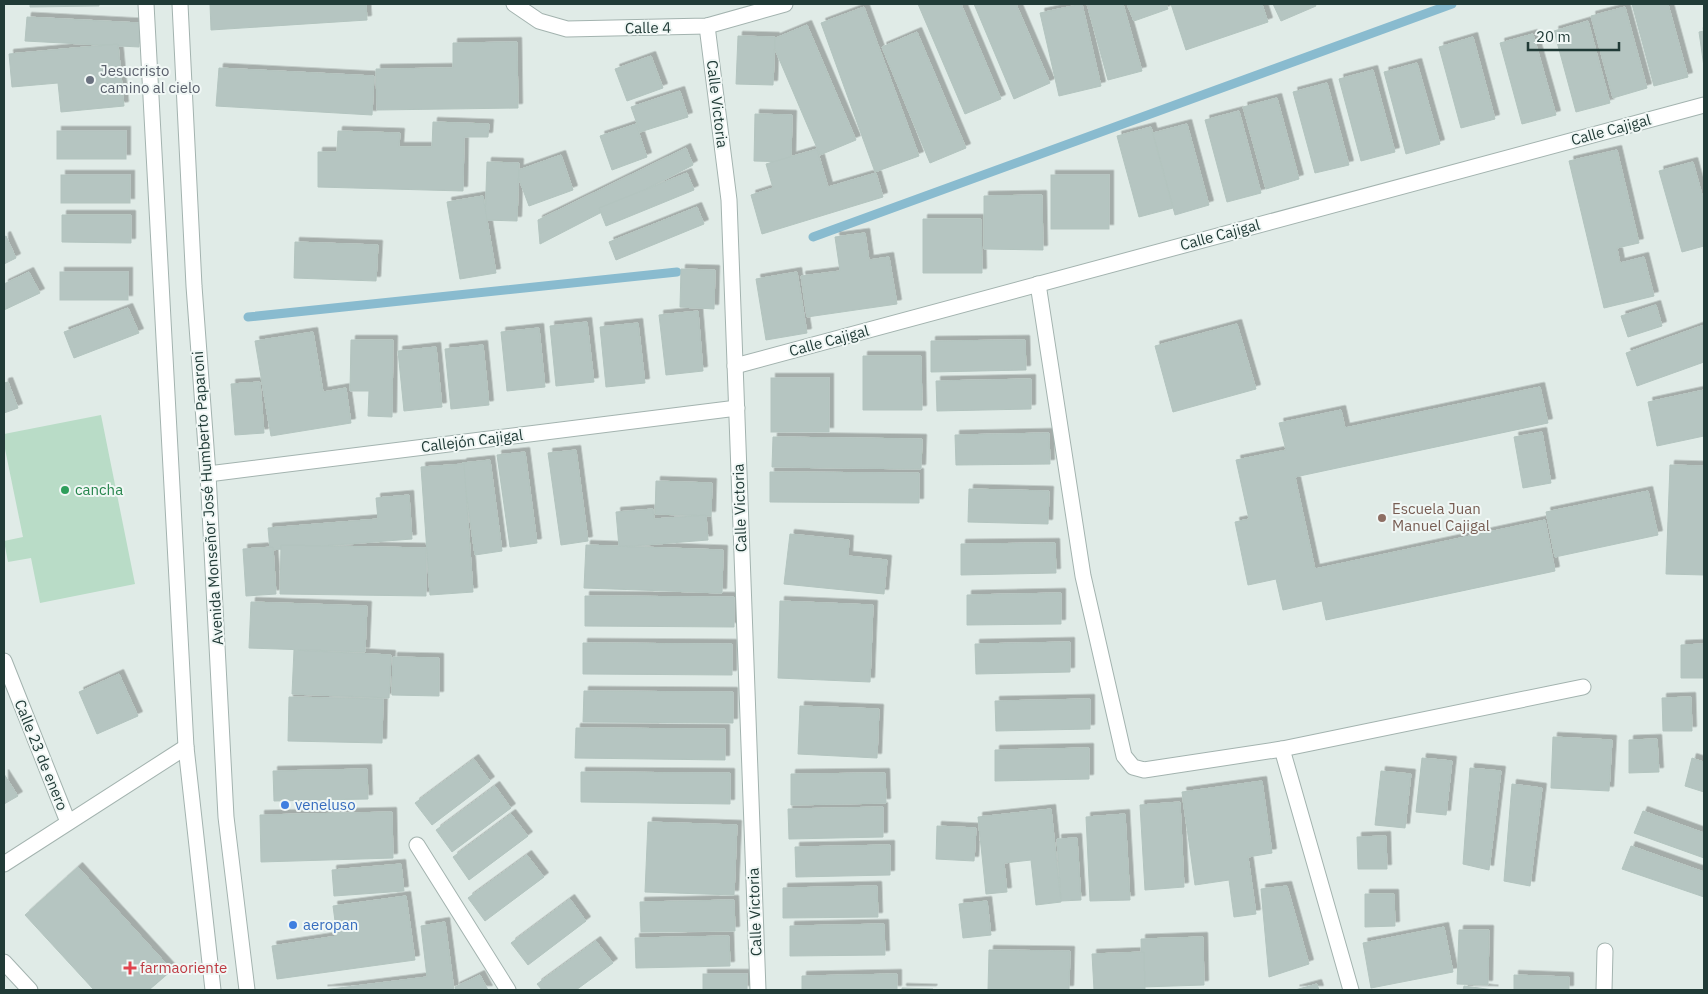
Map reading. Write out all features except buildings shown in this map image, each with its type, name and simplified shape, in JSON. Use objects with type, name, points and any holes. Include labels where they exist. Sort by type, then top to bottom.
[{"type":"street","points":[[146,4],[186,747],[213,990]]},
{"type":"street","name":"Avenida Monseñor José Humberto Paparoni","points":[[180,4],[194,286],[208,474],[226,817],[247,990]]},
{"type":"street","name":"Calle 4","points":[[514,4],[539,22],[567,30],[708,26],[786,4]]},
{"type":"street","name":"Calle Victoria","points":[[708,26],[729,200],[758,990]]},
{"type":"street","name":"Calle Cajigal","points":[[735,366],[1704,105]]},
{"type":"street","points":[[1038,284],[1083,576],[1124,756],[1133,767],[1144,770],[1282,749],[1583,687]]},
{"type":"street","name":"Callejón Cajigal","points":[[208,474],[737,408]]},
{"type":"street","name":"Calle 23 de enero","points":[[4,661],[68,822]]},
{"type":"street","points":[[4,864],[186,747]]},
{"type":"street","points":[[1282,749],[1351,990]]},
{"type":"street","points":[[417,845],[508,990]]},
{"type":"street","points":[[1604,990],[1605,951]]},
{"type":"street","points":[[4,962],[30,990]]},
{"type":"green space","name":"cancha","points":[[101,415],[135,584],[40,603],[31,558],[8,562],[4,541],[23,537],[4,444],[4,434]]},
{"type":"waterway","points":[[813,237],[1452,4]]},
{"type":"waterway","points":[[248,317],[677,272]]},
{"type":"place","name":"Jesucristo camino al cielo","points":[[90,80]]},
{"type":"place","name":"cancha","points":[[65,490]]},
{"type":"place","name":"Escuela Juan Manuel Cajigal","points":[[1382,518]]},
{"type":"place","name":"veneluso","points":[[285,805]]},
{"type":"place","name":"aeropan","points":[[293,925]]},
{"type":"place","name":"farmaoriente","points":[[130,968]]}]
